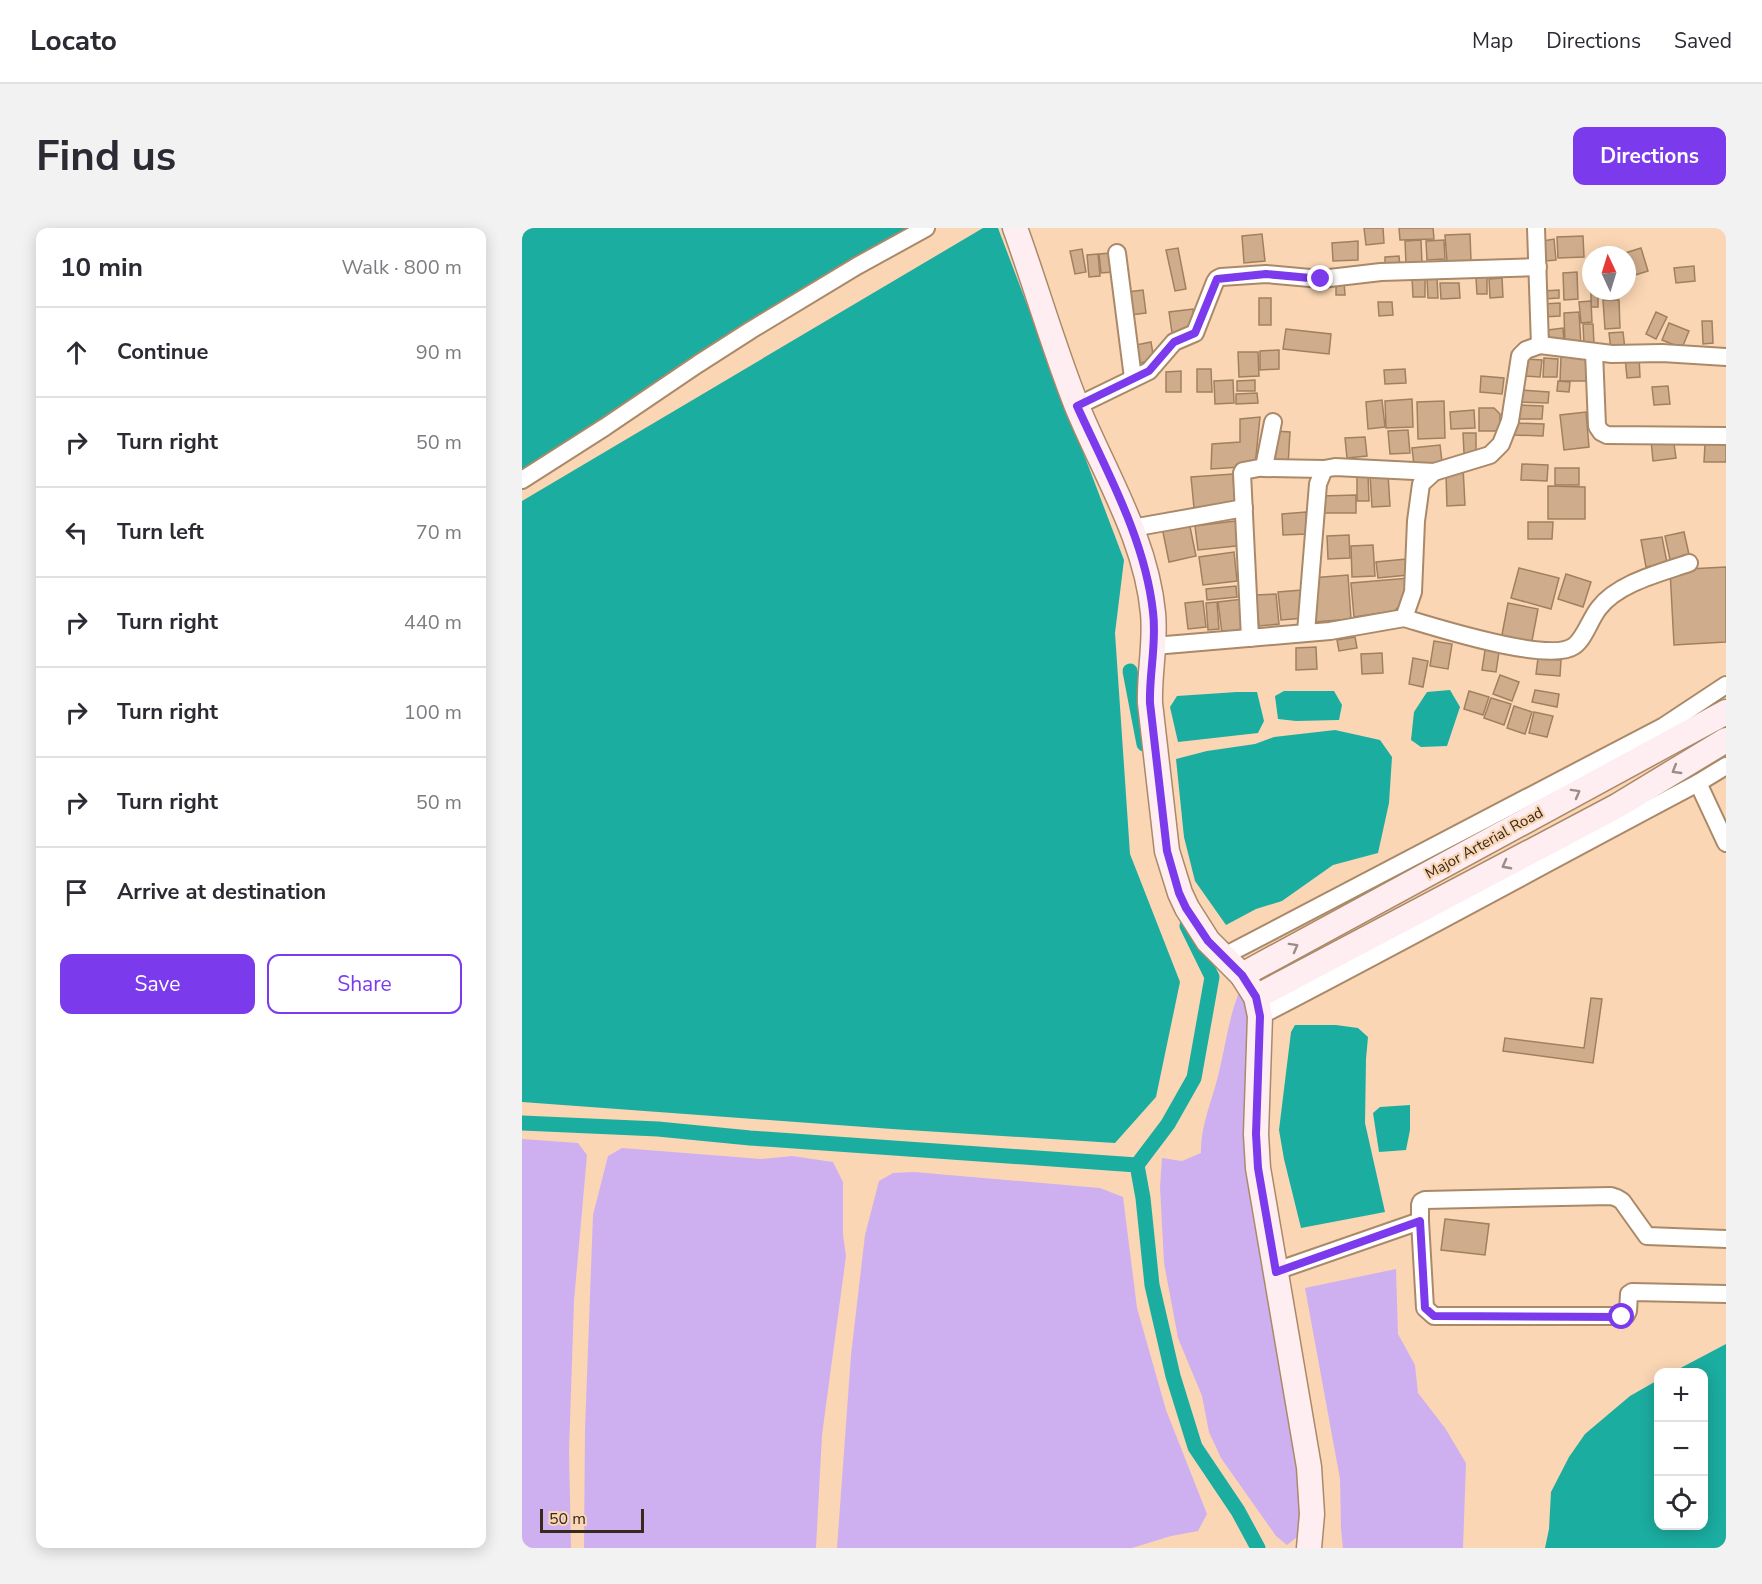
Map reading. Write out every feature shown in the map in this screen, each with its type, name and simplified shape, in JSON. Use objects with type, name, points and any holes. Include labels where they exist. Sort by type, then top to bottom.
[{"type":"street","points":[[522,480],[751,330],[926,228]]},
{"type":"street","points":[[1015,228],[1056,352],[1077,406],[1132,528],[1149,589],[1153,612],[1154,646],[1149,681],[1150,703],[1167,851],[1179,893],[1208,941],[1242,975],[1258,1006],[1258,1168],[1309,1467],[1312,1505],[1309,1548]]},
{"type":"street","points":[[1536,228],[1540,345]]},
{"type":"street","points":[[1117,254],[1133,378]]},
{"type":"street","points":[[1077,406],[1153,369],[1174,342],[1195,333],[1215,282],[1221,277],[1266,274],[1321,279],[1382,272],[1538,267]]},
{"type":"street","points":[[1250,638],[1243,471],[1263,468],[1324,469],[1335,467],[1434,472],[1490,455],[1501,444],[1510,421],[1520,356],[1526,350],[1540,345],[1612,354],[1662,353],[1726,357]]},
{"type":"street","points":[[1594,352],[1597,426],[1600,432],[1607,435],[1726,436]]},
{"type":"street","points":[[1263,468],[1273,422]]},
{"type":"street","points":[[1305,632],[1318,484],[1324,469]]},
{"type":"street","points":[[1404,618],[1413,592],[1416,521],[1421,484],[1434,472]]},
{"type":"street","points":[[1132,528],[1244,508]]},
{"type":"street","points":[[1154,646],[1330,631],[1404,618],[1488,642],[1529,649],[1568,650],[1576,645],[1605,602],[1638,580],[1689,563]]},
{"type":"street","points":[[1224,956],[1664,726],[1726,685]]},
{"type":"street","name":"Major Arterial Road","points":[[1242,975],[1726,712]]},
{"type":"street","name":"Major Arterial Road","points":[[1258,1006],[1617,806],[1726,740]]},
{"type":"street","points":[[1258,1006],[1389,949],[1726,766]]},
{"type":"street","points":[[1698,783],[1726,843]]},
{"type":"street","points":[[1726,1239],[1647,1236],[1622,1201],[1611,1196],[1425,1200],[1420,1205],[1425,1308],[1434,1316],[1622,1317],[1628,1311],[1629,1294],[1632,1292],[1726,1294]]},
{"type":"street","points":[[1276,1272],[1420,1221]]},
{"type":"shaded area","points":[[1246,993],[1255,1030],[1252,1090],[1243,1125],[1307,1508],[1301,1534],[1287,1545],[1276,1536],[1221,1458],[1209,1432],[1202,1396],[1178,1338],[1164,1263],[1160,1187],[1162,1158],[1182,1161],[1201,1153],[1204,1124],[1232,1015],[1238,995]]},
{"type":"shaded area","points":[[522,1139],[578,1143],[587,1155],[574,1301],[569,1451],[571,1548],[522,1548]]},
{"type":"shaded area","points":[[622,1148],[761,1159],[792,1156],[833,1162],[843,1182],[843,1235],[846,1256],[822,1435],[816,1548],[584,1548],[585,1430],[593,1215],[608,1156]]},
{"type":"shaded area","points":[[914,1172],[1100,1188],[1123,1197],[1137,1308],[1166,1410],[1207,1514],[1198,1531],[1171,1536],[1132,1548],[837,1548],[851,1355],[865,1235],[879,1181],[893,1173]]},
{"type":"shaded area","points":[[1396,1269],[1398,1334],[1415,1365],[1418,1393],[1445,1428],[1466,1463],[1463,1548],[1343,1548],[1340,1479],[1305,1288]]},
{"type":"water","points":[[522,228],[915,228],[522,471]]},
{"type":"water","points":[[983,228],[998,228],[1124,560],[1115,633],[1130,854],[1180,982],[1156,1097],[1115,1143],[522,1102],[522,501]]},
{"type":"water","points":[[1450,690],[1460,707],[1447,746],[1421,747],[1411,740],[1414,712],[1427,692]]},
{"type":"water","points":[[1284,691],[1334,691],[1342,705],[1339,720],[1278,719],[1275,696]]},
{"type":"water","points":[[1257,692],[1264,721],[1258,733],[1178,742],[1170,707],[1177,696]]},
{"type":"water","points":[[1335,730],[1380,740],[1392,757],[1389,803],[1378,853],[1333,865],[1282,901],[1256,909],[1226,925],[1195,881],[1184,837],[1176,759],[1207,751],[1255,744],[1274,737]]},
{"type":"water","points":[[1295,1025],[1336,1025],[1358,1028],[1368,1037],[1365,1123],[1385,1212],[1301,1228],[1279,1130],[1291,1032]]},
{"type":"water","points":[[1410,1105],[1410,1130],[1406,1150],[1379,1152],[1373,1113],[1380,1107]]},
{"type":"water","points":[[1726,1344],[1726,1548],[1545,1548],[1549,1529],[1551,1492],[1569,1457],[1585,1434],[1630,1396],[1654,1382],[1654,1530],[1708,1530],[1708,1368],[1681,1368]]},
{"type":"building","points":[[1364,228],[1383,228],[1384,243],[1366,245]]},
{"type":"building","points":[[1399,228],[1433,228],[1434,239],[1400,240]]},
{"type":"building","points":[[1262,234],[1265,261],[1244,263],[1242,236]]},
{"type":"building","points":[[1470,234],[1471,261],[1447,262],[1445,235]]},
{"type":"building","points":[[1583,236],[1582,257],[1558,258],[1557,237]]},
{"type":"building","points":[[1554,239],[1556,260],[1545,261],[1542,241]]},
{"type":"building","points":[[1421,240],[1422,263],[1406,264],[1405,241]]},
{"type":"building","points":[[1444,240],[1445,259],[1427,260],[1426,241]]},
{"type":"building","points":[[1358,241],[1358,260],[1333,261],[1332,243]]},
{"type":"building","points":[[1178,248],[1186,289],[1175,291],[1166,250]]},
{"type":"building","points":[[1641,248],[1648,271],[1636,275],[1636,250]]},
{"type":"building","points":[[1082,249],[1086,272],[1075,274],[1070,251]]},
{"type":"building","points":[[1111,253],[1113,272],[1101,273],[1099,254]]},
{"type":"building","points":[[1098,254],[1100,276],[1089,277],[1087,255]]},
{"type":"building","points":[[1399,256],[1400,267],[1385,268],[1385,257]]},
{"type":"building","points":[[1694,266],[1695,281],[1676,283],[1674,268]]},
{"type":"building","points":[[1577,272],[1578,299],[1564,300],[1563,273]]},
{"type":"building","points":[[1412,277],[1425,277],[1425,297],[1413,297]]},
{"type":"building","points":[[1487,277],[1487,294],[1477,294],[1476,278]]},
{"type":"building","points":[[1437,278],[1438,298],[1428,298],[1427,279]]},
{"type":"building","points":[[1502,278],[1503,297],[1490,298],[1489,279]]},
{"type":"building","points":[[1336,282],[1344,282],[1345,295],[1336,295]]},
{"type":"building","points":[[1440,283],[1459,283],[1460,298],[1441,299]]},
{"type":"building","points":[[1143,290],[1146,313],[1130,315],[1127,292]]},
{"type":"building","points":[[1559,290],[1559,298],[1543,299],[1543,291]]},
{"type":"building","points":[[1259,298],[1271,298],[1271,325],[1259,325]]},
{"type":"building","points":[[1591,300],[1598,300],[1598,307],[1591,307]]},
{"type":"building","points":[[1603,300],[1619,300],[1620,328],[1605,329]]},
{"type":"building","points":[[1591,301],[1592,322],[1581,323],[1579,302]]},
{"type":"building","points":[[1378,302],[1392,302],[1393,315],[1379,316]]},
{"type":"building","points":[[1560,303],[1560,316],[1543,317],[1542,304]]},
{"type":"building","points":[[1193,309],[1195,330],[1172,333],[1169,312]]},
{"type":"building","points":[[1579,312],[1581,346],[1565,346],[1564,313]]},
{"type":"building","points":[[1656,312],[1667,317],[1656,339],[1646,334]]},
{"type":"building","points":[[1702,321],[1712,321],[1713,343],[1703,344]]},
{"type":"building","points":[[1669,323],[1689,331],[1682,348],[1662,340]]},
{"type":"building","points":[[1583,324],[1593,324],[1594,344],[1584,345]]},
{"type":"building","points":[[1563,328],[1564,342],[1549,343],[1548,330]]},
{"type":"building","points":[[1286,329],[1331,334],[1329,354],[1283,349]]},
{"type":"building","points":[[1623,332],[1625,349],[1611,351],[1609,333]]},
{"type":"building","points":[[1151,342],[1154,360],[1135,364],[1131,346]]},
{"type":"building","points":[[1279,350],[1279,369],[1260,370],[1260,351]]},
{"type":"building","points":[[1238,352],[1258,352],[1259,376],[1239,377]]},
{"type":"building","points":[[1639,356],[1640,377],[1627,378],[1625,357]]},
{"type":"building","points":[[1561,357],[1586,357],[1586,381],[1560,381]]},
{"type":"building","points":[[1544,358],[1558,359],[1557,377],[1543,377]]},
{"type":"building","points":[[1525,359],[1542,360],[1540,377],[1523,376]]},
{"type":"building","points":[[1197,369],[1211,369],[1212,392],[1197,392]]},
{"type":"building","points":[[1405,369],[1406,383],[1385,384],[1384,370]]},
{"type":"building","points":[[1181,371],[1181,392],[1166,392],[1166,372]]},
{"type":"building","points":[[1481,376],[1504,378],[1502,394],[1480,392]]},
{"type":"building","points":[[1233,380],[1234,403],[1215,404],[1214,381]]},
{"type":"building","points":[[1255,380],[1255,391],[1237,391],[1237,381]]},
{"type":"building","points":[[1558,381],[1570,382],[1569,392],[1557,391]]},
{"type":"building","points":[[1668,386],[1670,404],[1654,405],[1652,387]]},
{"type":"building","points":[[1520,390],[1549,392],[1548,403],[1519,402]]},
{"type":"building","points":[[1257,393],[1258,403],[1236,404],[1236,394]]},
{"type":"building","points":[[1412,399],[1413,427],[1386,428],[1385,401]]},
{"type":"building","points":[[1382,400],[1385,427],[1368,429],[1366,402]]},
{"type":"building","points":[[1444,401],[1445,438],[1418,439],[1417,402]]},
{"type":"building","points":[[1518,405],[1543,406],[1542,419],[1518,419]]},
{"type":"building","points":[[1479,408],[1494,408],[1500,414],[1500,431],[1479,431]]},
{"type":"building","points":[[1474,410],[1475,428],[1451,429],[1450,412]]},
{"type":"building","points":[[1586,412],[1589,447],[1564,450],[1560,415]]},
{"type":"building","points":[[1260,417],[1255,466],[1211,469],[1212,444],[1240,442],[1240,419]]},
{"type":"building","points":[[1514,423],[1544,424],[1543,436],[1514,435]]},
{"type":"building","points":[[1408,430],[1410,453],[1390,454],[1388,431]]},
{"type":"building","points":[[1275,431],[1290,432],[1288,466],[1273,466]]},
{"type":"building","points":[[1463,433],[1476,433],[1476,453],[1464,453]]},
{"type":"building","points":[[1365,437],[1367,456],[1347,458],[1345,438]]},
{"type":"building","points":[[1673,437],[1676,458],[1653,461],[1651,440]]},
{"type":"building","points":[[1705,444],[1726,444],[1726,462],[1704,462]]},
{"type":"building","points":[[1440,445],[1442,462],[1414,465],[1412,448]]},
{"type":"building","points":[[1522,464],[1548,465],[1547,481],[1521,480]]},
{"type":"building","points":[[1463,467],[1465,505],[1447,506],[1446,474]]},
{"type":"building","points":[[1555,468],[1579,468],[1579,485],[1555,485]]},
{"type":"building","points":[[1233,474],[1235,505],[1194,508],[1191,477]]},
{"type":"building","points":[[1357,474],[1368,474],[1369,501],[1357,501]]},
{"type":"building","points":[[1388,474],[1390,506],[1372,507],[1370,475]]},
{"type":"building","points":[[1548,486],[1585,487],[1585,519],[1548,519]]},
{"type":"building","points":[[1356,495],[1356,513],[1321,513],[1320,496]]},
{"type":"building","points":[[1306,512],[1307,534],[1283,535],[1282,514]]},
{"type":"building","points":[[1243,520],[1245,545],[1198,550],[1195,526]]},
{"type":"building","points":[[1189,522],[1196,556],[1169,562],[1162,527]]},
{"type":"building","points":[[1528,522],[1553,522],[1552,539],[1528,539]]},
{"type":"building","points":[[1684,532],[1690,559],[1671,564],[1665,536]]},
{"type":"building","points":[[1349,535],[1350,558],[1328,559],[1327,536]]},
{"type":"building","points":[[1662,537],[1667,563],[1646,567],[1641,540]]},
{"type":"building","points":[[1373,545],[1375,576],[1352,577],[1351,546]]},
{"type":"building","points":[[1234,552],[1237,581],[1203,585],[1199,557]]},
{"type":"building","points":[[1406,559],[1408,575],[1378,578],[1376,562]]},
{"type":"building","points":[[1726,567],[1726,642],[1674,645],[1670,570]]},
{"type":"building","points":[[1519,568],[1559,578],[1551,609],[1511,598]]},
{"type":"building","points":[[1566,574],[1591,582],[1583,607],[1558,599]]},
{"type":"building","points":[[1348,575],[1351,619],[1315,622],[1311,578]]},
{"type":"building","points":[[1409,578],[1402,604],[1394,611],[1354,617],[1351,583]]},
{"type":"building","points":[[1236,586],[1237,597],[1207,600],[1206,589]]},
{"type":"building","points":[[1302,590],[1305,618],[1281,620],[1278,592]]},
{"type":"building","points":[[1276,594],[1279,624],[1259,626],[1256,595]]},
{"type":"building","points":[[1243,599],[1247,630],[1222,633],[1218,602]]},
{"type":"building","points":[[1203,601],[1206,627],[1188,629],[1185,603]]},
{"type":"building","points":[[1217,602],[1219,629],[1208,630],[1206,603]]},
{"type":"building","points":[[1508,603],[1538,609],[1531,646],[1501,640]]},
{"type":"building","points":[[1355,637],[1357,648],[1339,651],[1337,640]]},
{"type":"building","points":[[1434,641],[1452,644],[1448,669],[1430,666]]},
{"type":"building","points":[[1316,647],[1317,669],[1296,670],[1296,648]]},
{"type":"building","points":[[1485,650],[1499,652],[1496,672],[1482,670]]},
{"type":"building","points":[[1382,653],[1383,673],[1362,674],[1361,654]]},
{"type":"building","points":[[1413,658],[1428,661],[1423,687],[1409,684]]},
{"type":"building","points":[[1538,658],[1561,660],[1560,676],[1536,674]]},
{"type":"building","points":[[1500,675],[1519,682],[1512,701],[1493,694]]},
{"type":"building","points":[[1535,690],[1559,694],[1557,707],[1532,702]]},
{"type":"building","points":[[1469,691],[1489,697],[1483,715],[1464,709]]},
{"type":"building","points":[[1491,698],[1511,704],[1504,725],[1484,718]]},
{"type":"building","points":[[1514,706],[1532,712],[1525,734],[1507,728]]},
{"type":"building","points":[[1534,712],[1553,716],[1547,737],[1529,733]]},
{"type":"building","points":[[1591,998],[1602,999],[1593,1063],[1503,1051],[1505,1038],[1584,1048]]},
{"type":"building","points":[[1445,1219],[1489,1224],[1485,1255],[1441,1250]]},
{"type":"waterway","points":[[1130,671],[1144,744]]},
{"type":"waterway","points":[[1137,1165],[1168,1124],[1194,1078],[1212,977],[1187,926]]},
{"type":"waterway","points":[[522,1123],[658,1129],[750,1138],[1137,1165],[1143,1198],[1152,1285],[1173,1376],[1195,1447],[1238,1511],[1258,1548]]},
{"type":"route","points":[[1321,279],[1266,274],[1217,279],[1195,333],[1168,347],[1153,369],[1077,406],[1132,528],[1147,578],[1153,612],[1154,646],[1149,681],[1150,703],[1167,851],[1179,893],[1208,941],[1242,975],[1256,997],[1260,1016],[1256,1134],[1258,1168],[1276,1272],[1420,1221],[1425,1308],[1434,1316],[1622,1317]]}]
